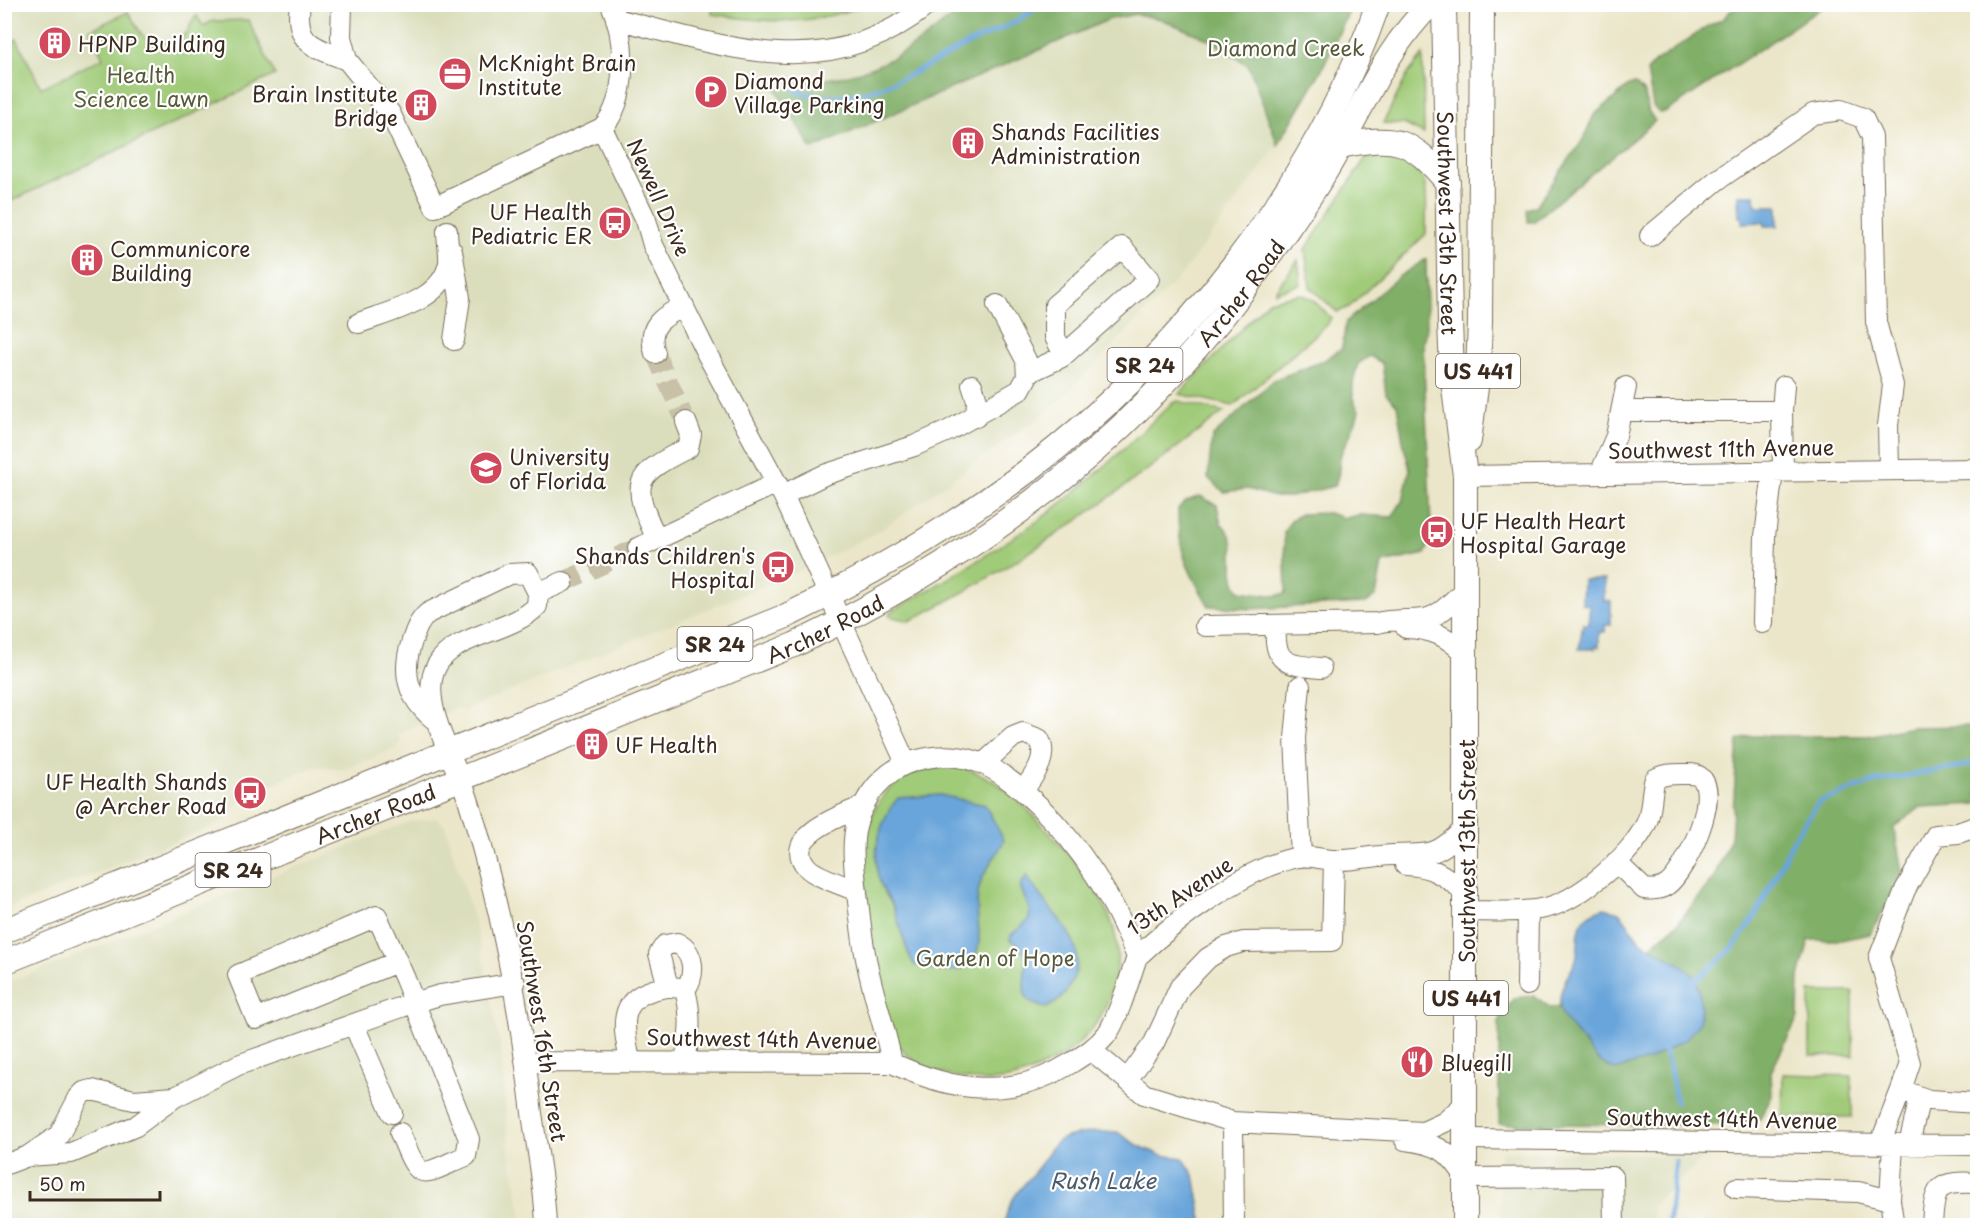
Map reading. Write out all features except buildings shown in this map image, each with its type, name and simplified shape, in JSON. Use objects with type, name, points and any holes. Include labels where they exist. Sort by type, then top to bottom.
[{"type":"main road","name":"Archer Road","points":[[4,931],[786,616],[829,595],[930,538],[1027,471],[1117,393],[1201,304],[1289,184],[1339,97],[1365,43],[1378,4]]},
{"type":"main road","points":[[1365,43],[1394,4]]},
{"type":"main road","name":"Archer Road","points":[[4,962],[794,645],[840,623],[946,562],[1046,493],[1137,414],[1181,368],[1283,236],[1340,147],[1384,62],[1405,33],[1431,4]]},
{"type":"main road","name":"Southwest 13th Street","points":[[1444,4],[1452,372],[1465,476]]},
{"type":"main road","name":"Southwest 13th Street","points":[[1465,1226],[1465,476],[1479,342],[1482,4]]},
{"type":"main road","points":[[1340,147],[1372,140],[1394,140],[1414,148],[1428,159],[1448,183]]},
{"type":"main road","points":[[1201,304],[1219,321]]},
{"type":"street","points":[[300,4],[300,32],[306,41],[348,60]]},
{"type":"street","points":[[342,4],[341,37],[348,60],[390,113],[447,231],[456,266],[460,298],[454,340]]},
{"type":"street","points":[[602,128],[611,116],[620,87],[620,46],[613,12],[734,49],[801,54],[851,46],[903,24],[929,4]]},
{"type":"street","points":[[1650,236],[1716,181],[1813,114],[1841,110],[1863,118],[1872,137],[1876,322],[1893,385],[1888,425],[1889,470]]},
{"type":"street","name":"Newell Drive","points":[[435,207],[602,128],[646,220],[653,245],[780,489],[906,763]]},
{"type":"street","points":[[359,323],[424,297],[440,285],[449,263],[447,231]]},
{"type":"street","points":[[1028,373],[1064,355],[1149,279],[1122,246],[1055,305],[1055,337],[1064,355]]},
{"type":"street","points":[[655,353],[651,341],[655,326],[662,317],[684,306]]},
{"type":"street","points":[[638,548],[780,489],[914,446],[976,417],[1020,390],[1028,373],[1026,360],[997,306]]},
{"type":"street","points":[[972,385],[977,400],[976,417]]},
{"type":"street","points":[[1763,623],[1765,536],[1778,471],[1784,386]]},
{"type":"street","points":[[1600,474],[1616,436],[1623,411],[1626,387]]},
{"type":"street","points":[[1623,411],[1782,411]]},
{"type":"street","points":[[657,539],[645,512],[640,492],[641,480],[657,463],[688,448],[691,435],[686,422]]},
{"type":"street","name":"Southwest 11th Avenue","points":[[1465,476],[1977,469]]},
{"type":"street","points":[[519,572],[528,573],[538,593],[539,600],[534,610],[453,650],[436,665],[430,687],[435,720],[417,703],[407,677],[408,654],[420,620],[428,613],[519,572]]},
{"type":"street","points":[[538,593],[563,582]]},
{"type":"street","points":[[1205,626],[1377,623],[1392,619],[1424,619],[1435,615],[1466,588]]},
{"type":"street","points":[[1377,623],[1392,628],[1424,629],[1439,633],[1451,640],[1466,655]]},
{"type":"street","points":[[1276,625],[1277,653],[1284,661],[1297,666],[1321,668]]},
{"type":"street","points":[[1300,686],[1295,738],[1301,857]]},
{"type":"street","name":"Southwest 16th Street","points":[[435,720],[461,778],[486,862],[515,983],[527,1062],[546,1226]]},
{"type":"street","points":[[984,763],[1013,737],[1023,733],[1039,739],[1043,747],[1043,757],[1023,791]]},
{"type":"street","name":"13th Avenue","points":[[906,763],[943,756],[984,763],[1004,775],[1070,838],[1095,872],[1112,900],[1137,957],[1170,927],[1222,893],[1272,866],[1301,857],[1357,860],[1381,856],[1423,856],[1435,853],[1450,844],[1466,827]]},
{"type":"street","points":[[892,1064],[865,953],[854,849],[856,826],[872,789],[906,763]]},
{"type":"street","points":[[1466,902],[1528,910],[1553,906],[1588,885],[1616,862],[1637,840],[1648,821],[1655,779],[1669,774],[1695,774],[1700,777],[1704,782],[1705,801],[1697,841],[1668,885],[1660,889],[1644,889],[1616,862]]},
{"type":"street","points":[[857,891],[807,868],[802,857],[803,841],[813,830],[864,806]]},
{"type":"street","points":[[1894,1226],[1890,1200],[1894,1144],[1901,1090],[1910,1063],[1879,958],[1905,890],[1936,835],[1975,827]]},
{"type":"street","points":[[1127,1080],[1154,1043],[1180,987],[1208,958],[1226,947],[1243,942],[1332,941],[1334,860]]},
{"type":"street","name":"13th Avenue","points":[[1357,860],[1382,865],[1426,866],[1449,878],[1466,902]]},
{"type":"street","points":[[1527,985],[1528,910]]},
{"type":"street","points":[[397,962],[256,1019],[238,975],[377,916],[397,962],[469,1139],[469,1149],[466,1156],[429,1172],[422,1172],[415,1168],[399,1133]]},
{"type":"street","name":"Southwest 14th Avenue","points":[[527,1062],[685,1060],[892,1064],[943,1084],[1002,1088],[1046,1078],[1091,1050],[1108,1033],[1137,957]]},
{"type":"street","points":[[28,1156],[71,1153],[136,1126],[175,1097],[238,1065],[440,995],[515,983]]},
{"type":"street","points":[[630,1060],[624,1027],[629,1006],[635,998],[644,993],[677,988],[691,1023],[685,1060]]},
{"type":"street","points":[[354,1025],[392,1113]]},
{"type":"street","points":[[1091,1050],[1144,1094],[1233,1122],[1362,1131],[1423,1132],[1434,1129],[1466,1103]]},
{"type":"street","points":[[4,1165],[28,1156],[59,1135],[79,1097],[84,1092],[92,1090],[134,1100],[175,1097]]},
{"type":"street","points":[[1901,1090],[1929,1100],[1977,1103]]},
{"type":"street","points":[[1894,1144],[1920,1097]]},
{"type":"street","points":[[1233,1122],[1234,1226]]},
{"type":"street","points":[[1362,1131],[1387,1139],[1424,1142],[1437,1147],[1453,1157],[1466,1178],[1613,1177],[1614,1226]]},
{"type":"street","name":"Southwest 14th Avenue","points":[[1466,1139],[1977,1145]]},
{"type":"street","points":[[1932,1226],[1933,1206],[1940,1188],[1949,1182],[1977,1183]]},
{"type":"street","points":[[1736,1188],[1858,1192],[1890,1200]]},
{"type":"shaded area","name":"University of Florida","points":[[5,5],[1352,5],[1321,71],[1278,145],[1183,273],[1056,405],[881,530],[799,571],[462,711],[458,707],[398,734],[401,741],[396,748],[346,769],[314,767],[247,795],[222,823],[5,909]]},
{"type":"shaded area","points":[[437,818],[445,826],[478,934],[501,1050],[509,1150],[521,1211],[520,1225],[5,1226],[5,984],[411,821]]},
{"type":"shaded area","points":[[1501,1151],[1706,1156],[1653,1204],[1653,1225],[1500,1226]]},
{"type":"green space","name":"Diamond Creek","points":[[967,4],[1352,5],[1321,71],[1278,145],[1249,66],[1210,40],[1161,19],[1136,14],[1110,19],[812,149],[771,81],[836,78],[879,65],[925,38]]},
{"type":"green space","points":[[712,5],[865,5],[826,17],[771,21],[712,14]]},
{"type":"green space","points":[[1736,5],[1826,5],[1666,112],[1659,113],[1653,106],[1647,71],[1655,62],[1708,26],[1723,19]]},
{"type":"green space","name":"Health Science Lawn","points":[[128,12],[142,35],[159,42],[177,40],[182,37],[197,16],[203,26],[213,21],[248,20],[275,75],[5,204],[5,45],[17,39],[41,88],[103,58],[90,30]]},
{"type":"green space","points":[[1423,55],[1424,134],[1404,124],[1383,123],[1408,74]]},
{"type":"green space","points":[[1635,84],[1645,93],[1647,109],[1655,121],[1533,222],[1528,222],[1527,209],[1536,206],[1583,140],[1594,115],[1630,85]]},
{"type":"green space","points":[[1382,151],[1399,154],[1419,169],[1426,192],[1426,234],[1349,307],[1337,312],[1310,287],[1305,250],[1369,153]]},
{"type":"green space","points":[[1426,259],[1427,328],[1423,343],[1431,526],[1430,543],[1425,554],[1382,563],[1376,596],[1366,603],[1250,609],[1209,606],[1185,560],[1182,549],[1178,509],[1187,501],[1200,496],[1217,505],[1221,524],[1228,531],[1231,539],[1234,575],[1240,591],[1276,596],[1286,593],[1284,532],[1291,520],[1301,514],[1328,513],[1345,518],[1360,515],[1392,517],[1403,500],[1410,469],[1397,405],[1386,394],[1382,363],[1370,356],[1358,364],[1356,370],[1353,394],[1359,410],[1358,416],[1341,454],[1334,486],[1290,497],[1275,497],[1248,489],[1224,492],[1208,478],[1212,437],[1274,380],[1323,361],[1342,348],[1346,322],[1398,277]]},
{"type":"green space","points":[[1298,260],[1301,284],[1275,292],[1277,288]]},
{"type":"green space","points":[[1299,294],[1312,299],[1331,318],[1327,325],[1233,406],[1179,394],[1268,301]]},
{"type":"green space","points":[[1178,401],[1224,412],[1110,497],[992,576],[909,621],[889,616],[890,612],[982,558],[1054,509],[1106,465],[1171,404]]},
{"type":"green space","points":[[1977,726],[1977,804],[1921,807],[1894,827],[1903,877],[1870,934],[1841,940],[1809,940],[1799,977],[1798,1017],[1771,1072],[1772,1096],[1760,1119],[1720,1125],[1499,1124],[1499,1021],[1514,998],[1534,996],[1551,1008],[1588,999],[1678,923],[1713,879],[1731,838],[1738,741],[1750,736],[1868,736],[1912,727]]},
{"type":"green space","name":"Garden of Hope","points":[[951,766],[966,769],[992,780],[1026,808],[1087,877],[1106,909],[1114,931],[1117,953],[1116,975],[1110,996],[1087,1035],[1071,1050],[1052,1062],[1021,1076],[1008,1079],[989,1081],[947,1075],[910,1057],[901,1048],[890,1028],[880,989],[866,892],[864,862],[867,833],[876,808],[891,787],[916,773]]},
{"type":"green space","points":[[1810,992],[1853,992],[1853,1056],[1810,1056]]},
{"type":"green space","points":[[1783,1074],[1852,1076],[1852,1117],[1782,1117]]},
{"type":"water","points":[[1738,195],[1755,195],[1756,206],[1778,206],[1778,226],[1765,226],[1764,222],[1742,223],[1742,217],[1739,217]]},
{"type":"water","points":[[1583,580],[1605,580],[1604,601],[1611,601],[1611,625],[1605,625],[1605,632],[1599,632],[1599,647],[1595,646],[1595,649],[1579,649],[1583,624],[1589,624],[1589,605],[1582,604]]},
{"type":"water","points":[[940,795],[985,805],[1004,840],[979,886],[977,903],[979,931],[975,958],[968,965],[950,971],[939,971],[914,965],[905,946],[894,908],[881,886],[876,860],[878,838],[886,816],[898,798]]},
{"type":"water","points":[[1027,875],[1034,888],[1064,926],[1072,939],[1076,952],[1077,967],[1069,988],[1061,998],[1046,1008],[1033,1003],[1026,996],[1025,957],[1021,947],[1010,940],[1011,935],[1029,920],[1029,909],[1020,886]]},
{"type":"water","points":[[1604,908],[1619,912],[1641,942],[1682,965],[1697,979],[1701,1005],[1699,1023],[1686,1039],[1649,1060],[1615,1070],[1597,1059],[1564,1018],[1560,1004],[1563,986],[1576,960],[1582,923],[1593,913]]},
{"type":"water","name":"Rush Lake","points":[[1093,1132],[1117,1132],[1139,1146],[1161,1155],[1183,1158],[1194,1175],[1203,1225],[1004,1225],[1013,1199],[1054,1144],[1069,1136]]},
{"type":"waterway","points":[[794,90],[817,96],[840,96],[886,85],[1015,22],[1040,4]]},
{"type":"waterway","points":[[1697,979],[1733,948],[1756,915],[1795,837],[1819,802],[1873,782],[1978,763]]},
{"type":"waterway","points":[[1664,1050],[1670,1067],[1676,1102]]},
{"type":"waterway","points":[[1668,1226],[1676,1161]]},
{"type":"tunnel","points":[[655,353],[686,422]]},
{"type":"tunnel","points":[[563,582],[638,548]]},
{"type":"place","name":"HPNP Building","points":[[55,43]]},
{"type":"place","name":"McKnight Brain Institute","points":[[455,74]]},
{"type":"place","name":"Diamond Village Parking","points":[[711,92]]},
{"type":"place","name":"Brain Institute Bridge","points":[[421,105]]},
{"type":"place","name":"Shands Facilities Administration","points":[[968,143]]},
{"type":"place","name":"UF Health Pediatric ER","points":[[615,223]]},
{"type":"place","name":"Communicore Building","points":[[87,260]]},
{"type":"place","name":"University of Florida","points":[[486,468]]},
{"type":"place","name":"UF Health Heart Hospital Garage","points":[[1437,532]]},
{"type":"place","name":"Shands Children's Hospital","points":[[778,567]]},
{"type":"place","name":"UF Health","points":[[592,744]]},
{"type":"place","name":"UF Health Shands @ Archer Road","points":[[250,793]]},
{"type":"place","name":"Bluegill","points":[[1417,1062]]}]
